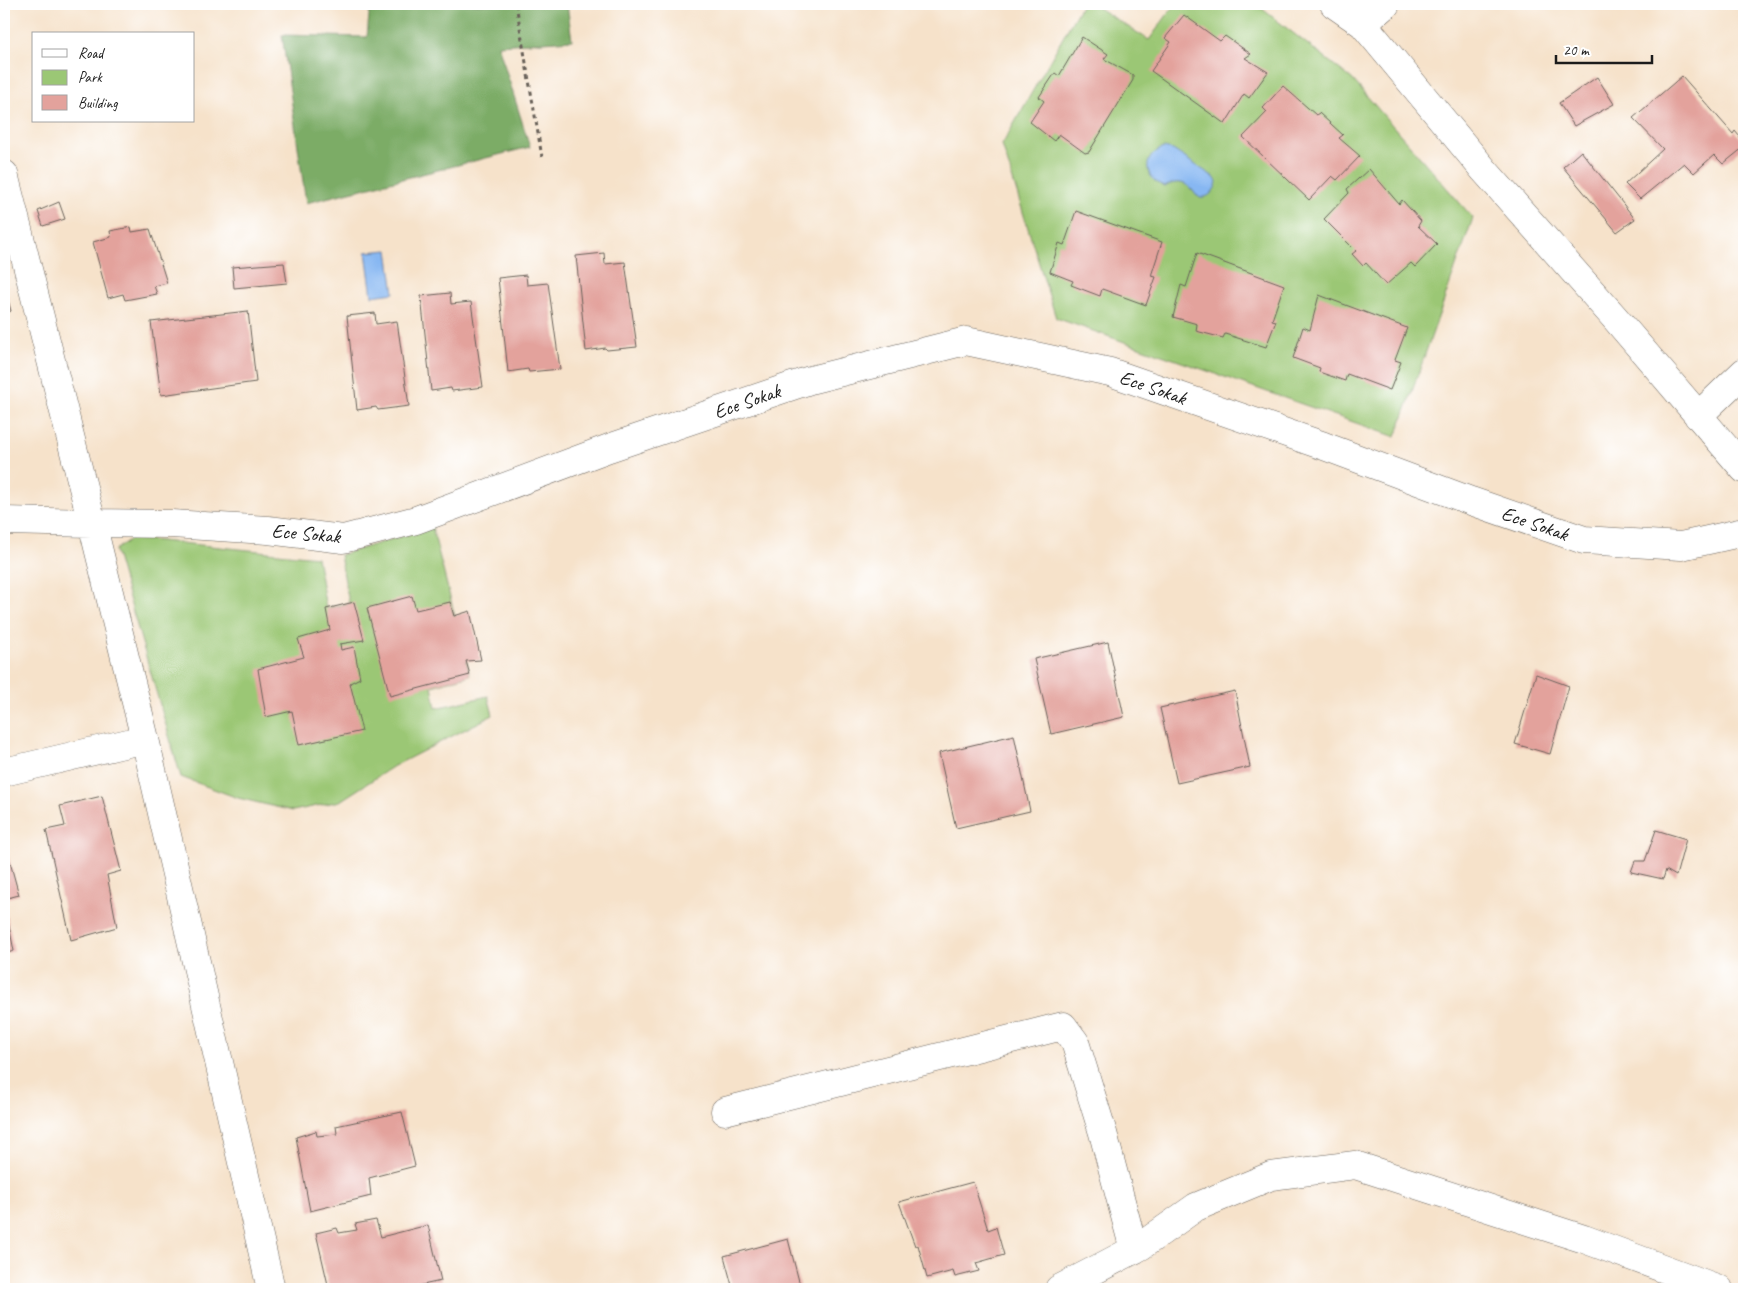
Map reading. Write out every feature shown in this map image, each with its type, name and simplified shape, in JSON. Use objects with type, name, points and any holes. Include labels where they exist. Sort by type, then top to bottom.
[{"type":"street","points":[[1334,4],[1363,24],[1484,170],[1615,318],[1744,469]]},
{"type":"street","points":[[1363,24],[1386,4]]},
{"type":"street","points":[[4,174],[145,739],[271,1289]]},
{"type":"street","name":"Ece Sokak","points":[[4,521],[172,524],[268,530],[342,539],[416,520],[609,448],[810,380],[966,341],[1110,372],[1324,446],[1471,501],[1584,540],[1681,546],[1744,532]]},
{"type":"street","points":[[1698,416],[1744,372]]},
{"type":"street","points":[[4,772],[145,739]]},
{"type":"street","points":[[725,1111],[1063,1026],[1075,1042],[1103,1133],[1134,1250]]},
{"type":"street","points":[[1059,1289],[1134,1250],[1196,1207],[1271,1176],[1355,1165],[1584,1239],[1719,1289]]},
{"type":"path","points":[[516,4],[542,157]]},
{"type":"green space","points":[[370,4],[567,4],[572,40],[498,45],[530,147],[306,203],[282,35],[367,37]]},
{"type":"green space","points":[[1082,4],[1092,4],[1149,40],[1175,4],[1256,4],[1352,79],[1473,218],[1396,437],[1056,318],[1002,145]]},
{"type":"green space","points":[[432,527],[470,675],[432,686],[436,708],[488,696],[493,715],[394,766],[340,801],[293,811],[238,798],[181,777],[115,550],[132,538],[317,557],[326,608],[349,603],[340,555]]},
{"type":"water","points":[[1163,148],[1173,150],[1214,177],[1217,182],[1212,192],[1207,196],[1200,197],[1186,184],[1175,183],[1165,187],[1153,179],[1148,163],[1156,152]]},
{"type":"water","points":[[388,250],[394,293],[372,296],[366,252]]},
{"type":"building","points":[[1184,15],[1220,41],[1225,36],[1251,54],[1245,58],[1268,72],[1249,98],[1244,94],[1225,124],[1151,71],[1171,42],[1165,38]]},
{"type":"building","points":[[1082,37],[1108,54],[1104,59],[1133,75],[1133,80],[1089,152],[1085,153],[1059,134],[1054,141],[1030,122],[1044,101],[1039,97],[1055,73],[1059,76]]},
{"type":"building","points":[[1682,76],[1733,134],[1735,131],[1744,142],[1744,147],[1723,164],[1714,155],[1694,173],[1684,163],[1640,199],[1625,184],[1663,149],[1633,118]]},
{"type":"building","points":[[1597,77],[1614,104],[1574,126],[1559,103]]},
{"type":"building","points":[[1283,86],[1316,115],[1319,113],[1343,135],[1339,138],[1360,156],[1337,180],[1332,176],[1309,200],[1243,137],[1267,112],[1263,108]]},
{"type":"building","points":[[1581,151],[1635,219],[1617,232],[1563,167]]},
{"type":"building","points":[[1369,169],[1399,204],[1402,200],[1421,221],[1418,226],[1437,244],[1415,267],[1411,263],[1386,285],[1366,263],[1363,266],[1352,254],[1356,251],[1324,219],[1349,193],[1347,189]]},
{"type":"building","points":[[59,202],[65,219],[43,226],[38,211]]},
{"type":"building","points":[[1076,211],[1162,242],[1151,276],[1156,277],[1146,305],[1102,289],[1100,296],[1071,285],[1073,281],[1050,272],[1059,243],[1064,245]]},
{"type":"building","points":[[131,227],[132,232],[150,229],[167,283],[154,286],[157,294],[125,300],[123,294],[108,298],[93,242],[111,237],[110,231]]},
{"type":"building","points":[[604,253],[605,264],[625,262],[637,347],[607,350],[605,348],[586,351],[576,256]]},
{"type":"building","points":[[1197,253],[1284,285],[1272,320],[1276,321],[1266,347],[1225,334],[1223,338],[1196,331],[1197,324],[1173,317],[1181,285],[1186,287]]},
{"type":"building","points":[[1744,255],[1744,265],[1739,260]]},
{"type":"building","points":[[284,263],[287,283],[234,288],[232,267]]},
{"type":"building","points":[[526,275],[527,285],[548,283],[560,369],[529,372],[528,369],[508,372],[498,278]]},
{"type":"building","points":[[450,293],[451,304],[471,302],[483,387],[452,391],[451,388],[431,391],[421,296]]},
{"type":"building","points":[[1319,295],[1407,328],[1395,360],[1401,362],[1390,390],[1347,374],[1345,381],[1319,372],[1320,368],[1293,358],[1303,327],[1310,330]]},
{"type":"building","points":[[7,296],[11,311],[4,315],[4,298]]},
{"type":"building","points":[[248,311],[256,382],[161,395],[151,322]]},
{"type":"building","points":[[375,313],[376,324],[397,321],[409,406],[378,410],[376,407],[357,410],[347,316]]},
{"type":"building","points":[[412,596],[416,610],[450,602],[454,616],[470,611],[481,660],[466,661],[470,675],[390,696],[367,608]]},
{"type":"building","points":[[354,602],[364,640],[340,644],[341,650],[354,647],[360,678],[350,683],[362,731],[299,745],[292,711],[266,717],[258,669],[304,657],[298,639],[330,630],[326,609]]},
{"type":"building","points":[[1108,642],[1124,717],[1051,734],[1034,659]]},
{"type":"building","points":[[1536,674],[1569,686],[1550,754],[1515,744]]},
{"type":"building","points":[[1235,691],[1250,767],[1177,783],[1160,708]]},
{"type":"building","points":[[1014,735],[1030,811],[956,828],[939,753]]},
{"type":"building","points":[[102,796],[121,871],[107,875],[117,927],[71,940],[46,830],[65,826],[60,806]]},
{"type":"building","points":[[1656,830],[1686,839],[1676,876],[1666,870],[1663,879],[1631,872],[1635,861],[1645,861]]},
{"type":"building","points":[[4,840],[19,895],[4,899]]},
{"type":"building","points":[[4,901],[14,951],[4,954]]},
{"type":"building","points":[[402,1112],[415,1166],[369,1178],[371,1196],[310,1211],[296,1137],[316,1131],[317,1136],[337,1134],[336,1126]]},
{"type":"building","points":[[973,1182],[988,1230],[996,1227],[1004,1255],[976,1263],[979,1271],[955,1277],[953,1271],[927,1278],[918,1245],[915,1246],[899,1202]]},
{"type":"building","points":[[376,1220],[381,1237],[428,1225],[441,1281],[404,1289],[329,1289],[316,1233],[337,1228],[339,1233],[357,1230],[355,1224]]},
{"type":"building","points":[[788,1239],[801,1289],[733,1289],[724,1256]]}]
